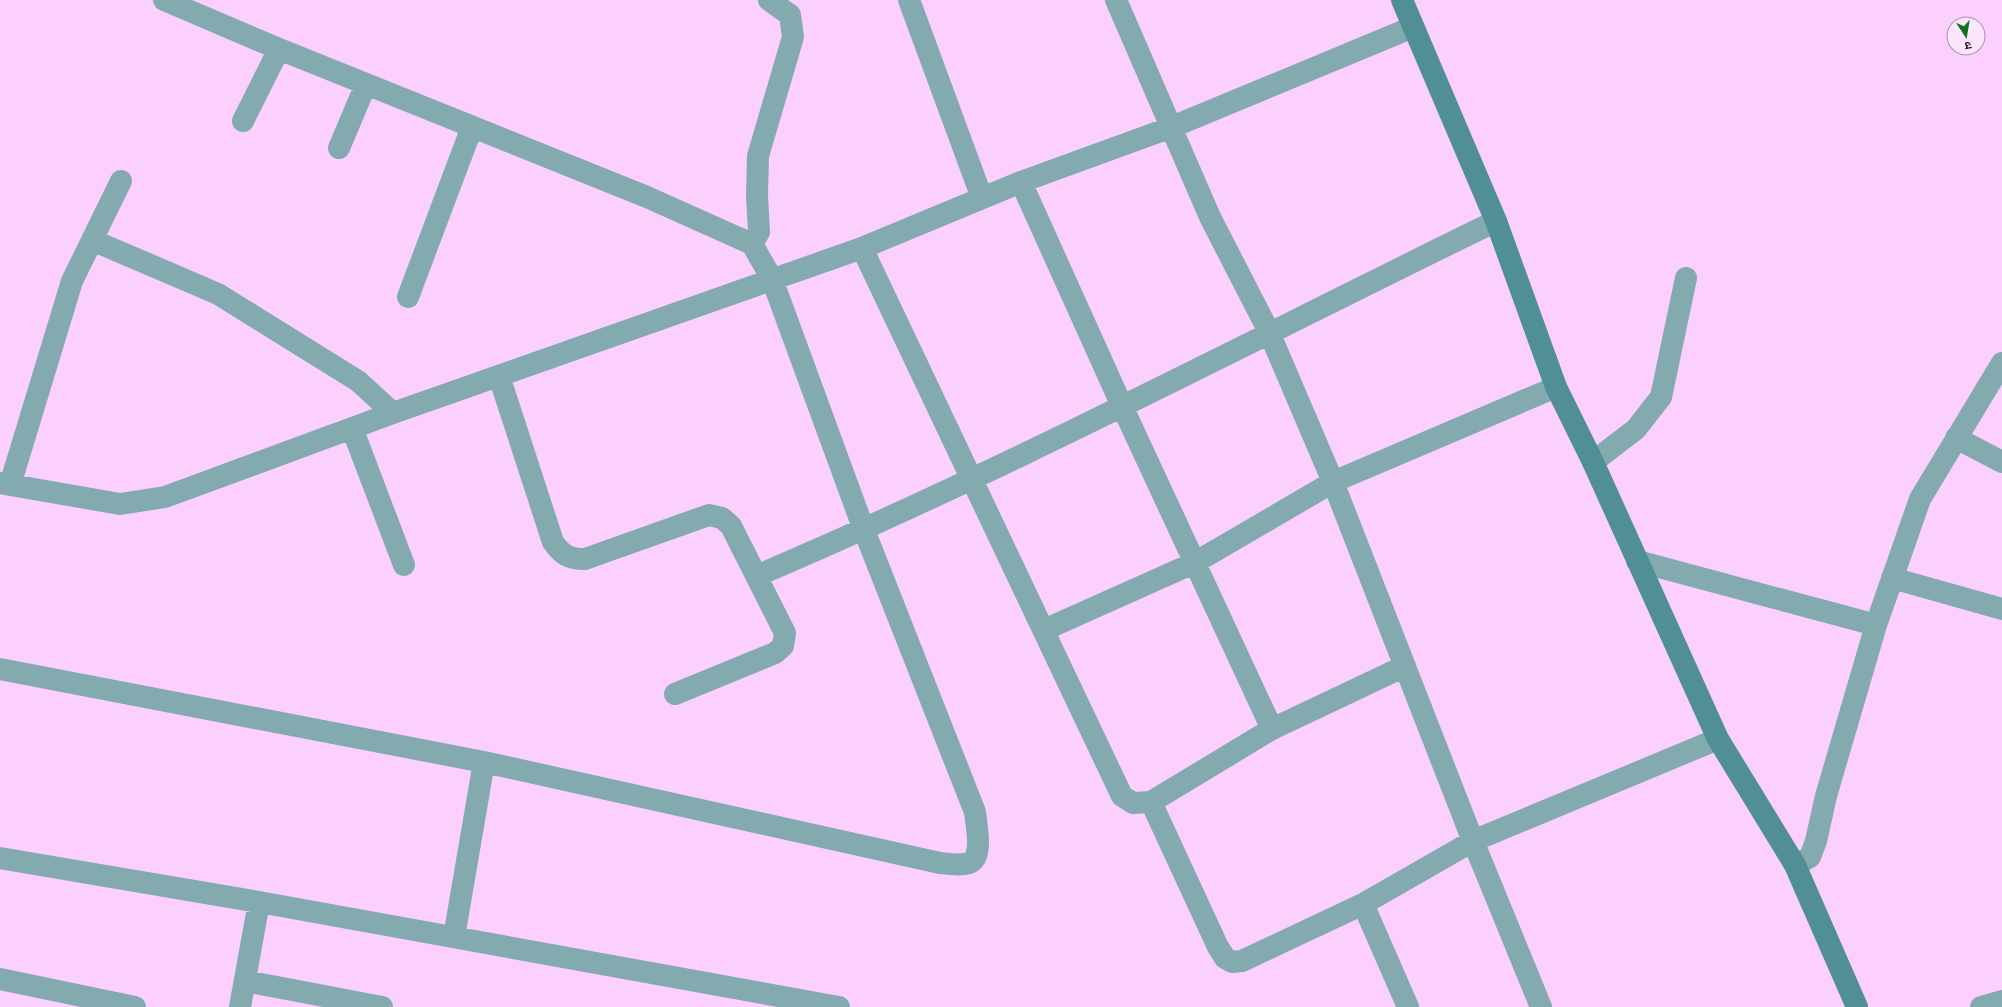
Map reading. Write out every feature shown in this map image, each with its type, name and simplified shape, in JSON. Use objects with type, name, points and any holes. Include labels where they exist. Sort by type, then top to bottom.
[{"type":"main road","points":[[1402,0],[1496,221],[1556,386],[1593,462],[1718,739],[1795,865],[1857,1007]]},
{"type":"street","points":[[0,669],[484,762],[940,863],[971,863],[976,857],[979,840],[975,812],[864,530],[772,279],[752,244],[647,197],[279,49],[164,0]]},
{"type":"street","points":[[752,244],[759,232],[757,195],[758,156],[793,36],[790,15],[769,0]]},
{"type":"street","points":[[909,0],[982,198]]},
{"type":"street","points":[[1116,0],[1210,217],[1269,332],[1333,482],[1473,841],[1541,1007]]},
{"type":"street","points":[[120,181],[72,281],[5,484],[120,504],[165,497],[393,413],[862,248],[1021,182],[1172,127],[1413,27]]},
{"type":"street","points":[[243,121],[279,49]]},
{"type":"street","points":[[339,148],[366,84]]},
{"type":"street","points":[[408,297],[472,127]]},
{"type":"street","points":[[1021,182],[1122,406],[1196,562],[1272,729]]},
{"type":"street","points":[[756,576],[864,530],[1122,406],[1496,221]]},
{"type":"street","points":[[92,240],[218,294],[358,381],[393,413]]},
{"type":"street","points":[[862,248],[1122,796],[1133,803],[1150,802],[1272,729],[1405,666]]},
{"type":"street","points":[[1593,462],[1636,429],[1661,398],[1686,278]]},
{"type":"street","points":[[1795,865],[1810,857],[1816,841],[1826,796],[1876,625],[1920,499],[2002,363]]},
{"type":"street","points":[[499,376],[553,542],[561,553],[572,559],[585,559],[709,515],[722,518],[731,526],[784,634],[783,646],[775,653],[675,694]]},
{"type":"street","points":[[1044,630],[1196,562],[1333,482],[1556,386]]},
{"type":"street","points":[[352,428],[404,565]]},
{"type":"street","points":[[1956,438],[2002,462]]},
{"type":"street","points":[[1637,561],[1876,625]]},
{"type":"street","points":[[1892,578],[2002,609]]},
{"type":"street","points":[[1150,802],[1218,947],[1225,958],[1232,962],[1242,961],[1363,904],[1473,841],[1718,739]]},
{"type":"street","points":[[454,937],[484,762]]},
{"type":"street","points":[[0,858],[259,902],[839,1007]]},
{"type":"street","points":[[240,1007],[259,902]]},
{"type":"street","points":[[1363,904],[1408,1007]]},
{"type":"street","points":[[0,979],[135,1007]]},
{"type":"street","points":[[245,981],[382,1007]]},
{"type":"street","points":[[1981,1007],[2002,1001]]}]
